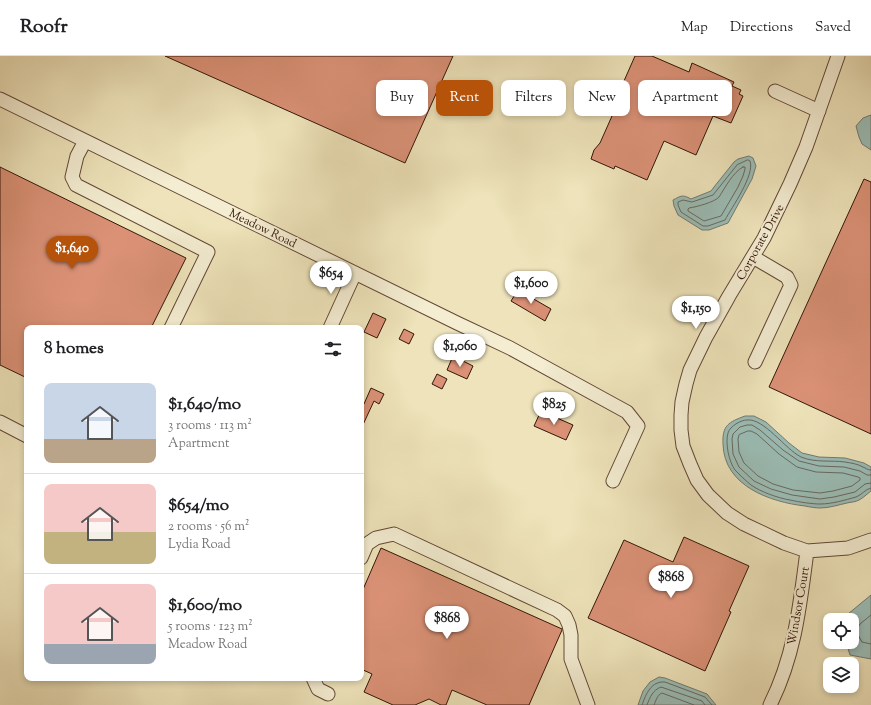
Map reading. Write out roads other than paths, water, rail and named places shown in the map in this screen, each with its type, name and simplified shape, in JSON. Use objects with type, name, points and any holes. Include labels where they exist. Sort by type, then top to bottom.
[{"type":"street","name":"Corporate Drive","points":[[807,551],[784,543],[744,524],[727,513],[708,496],[697,480],[683,446],[680,414],[690,370],[706,337],[764,238],[790,184],[806,147],[838,56]]},
{"type":"street","points":[[775,91],[819,111]]},
{"type":"street","name":"Meadow Road","points":[[0,99],[510,348],[626,412],[638,426],[614,481]]},
{"type":"street","points":[[85,140],[77,156],[72,177],[76,185],[208,252],[172,325]]},
{"type":"street","points":[[753,257],[787,277],[791,285],[754,362]]},
{"type":"street","points":[[331,325],[355,273]]},
{"type":"street","points":[[0,422],[24,434]]},
{"type":"street","points":[[364,551],[367,544],[376,538],[394,534],[557,610],[565,616],[569,625],[571,635],[571,659],[588,705]]},
{"type":"street","points":[[807,551],[848,548],[871,540]]},
{"type":"street","name":"Windsor Court","points":[[770,705],[784,672],[796,628],[807,551]]},
{"type":"street","points":[[314,681],[318,689],[328,694]]},
{"type":"water","points":[[871,115],[871,150],[862,144],[856,126],[863,118]]},
{"type":"water","points":[[749,156],[753,158],[756,166],[752,179],[728,223],[709,230],[702,230],[678,215],[673,200],[682,196],[686,196],[691,199],[711,191],[734,162],[738,159]]},
{"type":"water","points":[[745,416],[754,416],[766,422],[802,453],[819,457],[845,458],[864,463],[871,467],[871,491],[856,501],[820,508],[778,501],[751,489],[740,481],[731,471],[725,459],[723,444],[725,428],[731,422]]},
{"type":"water","points":[[871,595],[871,659],[850,655],[848,649],[859,649],[859,613],[849,613]]},
{"type":"water","points":[[659,677],[707,694],[716,705],[638,705],[643,691],[650,682]]}]
